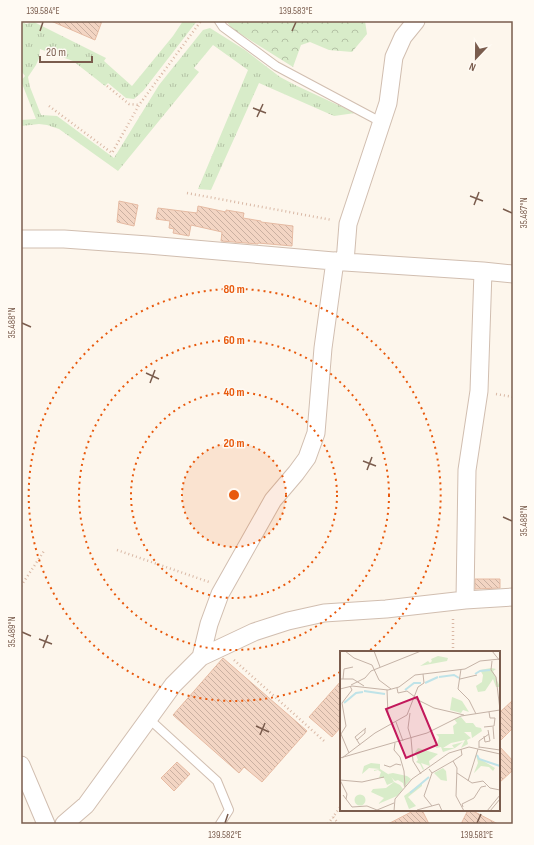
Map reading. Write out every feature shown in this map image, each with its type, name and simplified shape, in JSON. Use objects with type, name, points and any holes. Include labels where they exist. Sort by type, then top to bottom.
[{"type":"street","points":[[201,657],[209,624],[220,594],[273,500],[307,458],[316,433],[323,348],[348,224],[388,103],[394,57],[403,37],[416,21]]},
{"type":"street","points":[[21,239],[64,239],[140,244],[340,262],[513,274]]},
{"type":"street","points":[[459,606],[467,470],[478,391],[483,271]]},
{"type":"street","points":[[64,824],[86,805],[173,685],[201,657],[254,632],[288,621],[324,613],[459,606],[513,597]]},
{"type":"street","points":[[21,765],[46,824]]},
{"type":"lane","points":[[219,21],[223,27],[276,66],[381,122]]},
{"type":"lane","points":[[148,718],[217,781],[229,810],[220,824]]},
{"type":"path","points":[[49,106],[112,153],[139,105],[201,21]]},
{"type":"path","points":[[107,86],[129,104],[139,105]]},
{"type":"path","points":[[187,192],[348,224]]},
{"type":"path","points":[[117,550],[224,587]]},
{"type":"path","points":[[21,586],[44,551]]},
{"type":"path","points":[[453,651],[459,606]]},
{"type":"path","points":[[221,648],[324,741]]},
{"type":"path","points":[[328,824],[340,807]]},
{"type":"path","points":[[332,818],[339,824]]},
{"type":"green space","points":[[21,21],[26,24],[34,22],[106,58],[104,61],[132,86],[173,36],[183,21],[197,21],[143,91],[134,99],[126,98],[108,83],[105,86],[73,61],[40,49],[39,58],[36,65],[28,77],[30,87],[41,115],[57,116],[114,158],[159,85],[203,30],[210,28],[245,50],[280,77],[355,113],[334,116],[259,83],[211,190],[198,189],[248,70],[213,45],[194,68],[199,72],[118,171],[59,129],[39,124],[21,126],[21,120],[36,119],[21,81],[25,76],[22,72],[21,73]]},
{"type":"green space","points":[[227,21],[365,21],[367,34],[352,52],[329,50],[310,42],[301,45],[293,67],[231,28]]},
{"type":"building","points":[[51,21],[102,21],[95,40]]},
{"type":"building","points":[[119,201],[138,205],[134,226],[117,222]]},
{"type":"building","points":[[198,206],[226,212],[226,210],[244,213],[243,218],[261,222],[293,226],[292,246],[221,241],[222,232],[191,225],[189,236],[173,233],[174,229],[169,228],[170,221],[156,219],[158,208],[197,213]]},
{"type":"building","points":[[475,579],[500,579],[500,588],[475,589]]},
{"type":"building","points":[[223,658],[307,731],[262,782],[244,767],[239,773],[173,715]]},
{"type":"building","points":[[340,682],[340,728],[332,737],[309,717]]},
{"type":"building","points":[[513,700],[513,728],[500,741],[500,712]]},
{"type":"building","points":[[500,747],[513,761],[513,770],[500,782]]},
{"type":"building","points":[[177,762],[190,774],[174,791],[161,778]]},
{"type":"building","points":[[413,811],[422,811],[429,824],[388,824]]},
{"type":"building","points":[[468,811],[473,811],[498,824],[461,824]]}]
